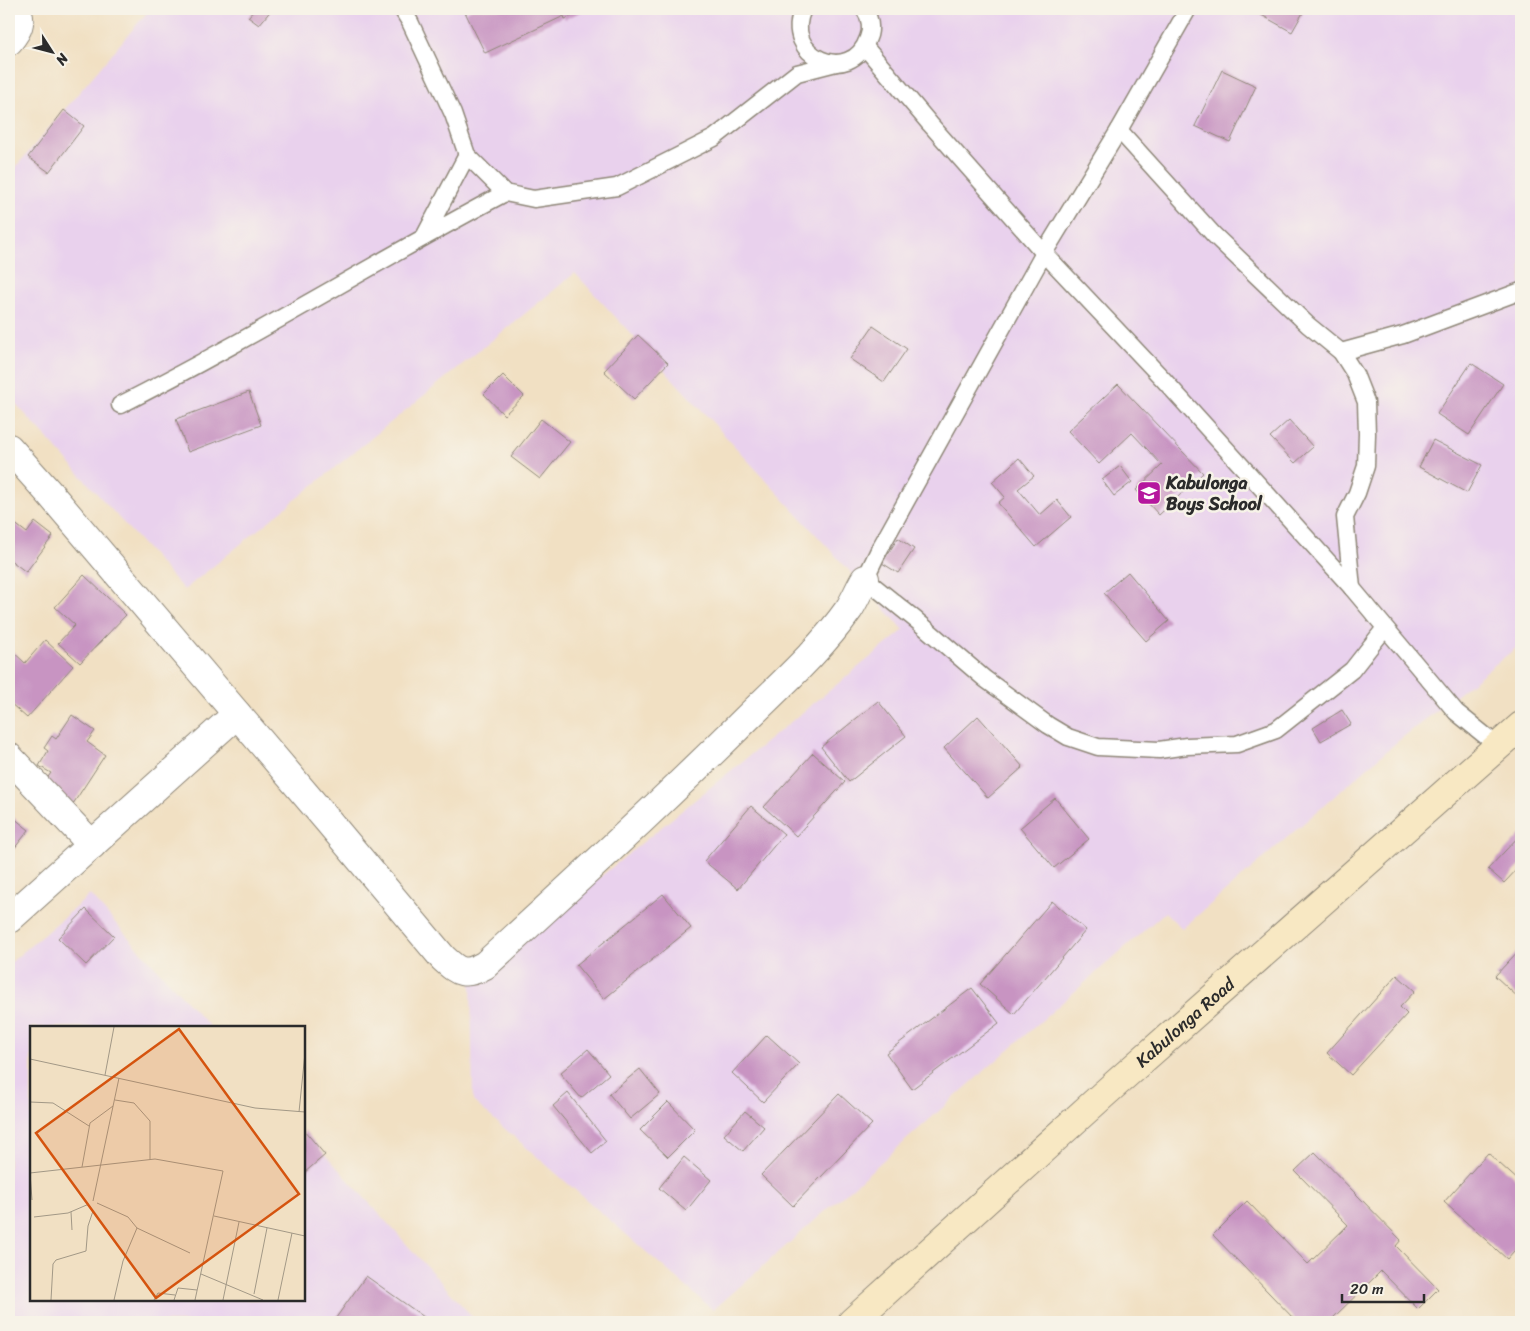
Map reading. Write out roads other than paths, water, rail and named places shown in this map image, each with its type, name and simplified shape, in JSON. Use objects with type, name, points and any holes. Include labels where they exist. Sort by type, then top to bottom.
[{"type":"main road","name":"Kabulonga Road","points":[[852,1322],[1111,1087],[1521,726]]},
{"type":"street","points":[[9,41],[16,32],[20,22],[15,9]]},
{"type":"street","points":[[9,448],[456,971],[472,973],[485,966],[610,851],[793,672],[833,629],[849,608],[865,579]]},
{"type":"street","points":[[9,919],[237,714]]},
{"type":"street","points":[[9,757],[92,845]]},
{"type":"lane","points":[[402,9],[410,22],[453,114],[467,155],[505,193],[534,199],[617,187],[714,138],[797,73],[848,61],[857,56],[865,48],[870,36],[870,23],[865,9]]},
{"type":"lane","points":[[803,9],[799,17],[798,29],[807,50],[825,62],[836,63]]},
{"type":"lane","points":[[1188,9],[1119,130],[1044,253],[879,550],[865,579],[985,679],[1048,726],[1068,737],[1098,747],[1159,750],[1187,746],[1237,744],[1276,730],[1352,670],[1385,628]]},
{"type":"lane","points":[[797,73],[802,40]]},
{"type":"lane","points":[[865,48],[1044,253],[1162,378],[1352,588],[1456,712],[1498,746]]},
{"type":"lane","points":[[1119,130],[1214,235],[1301,319],[1341,352],[1355,374],[1366,402],[1367,434],[1366,466],[1357,494],[1345,517],[1352,588]]},
{"type":"lane","points":[[424,237],[467,155]]},
{"type":"lane","points":[[120,405],[196,367],[505,193]]},
{"type":"lane","points":[[1341,352],[1403,336],[1521,291]]},
{"type":"place","name":"Kabulonga Boys School","points":[[1149,493]]}]
